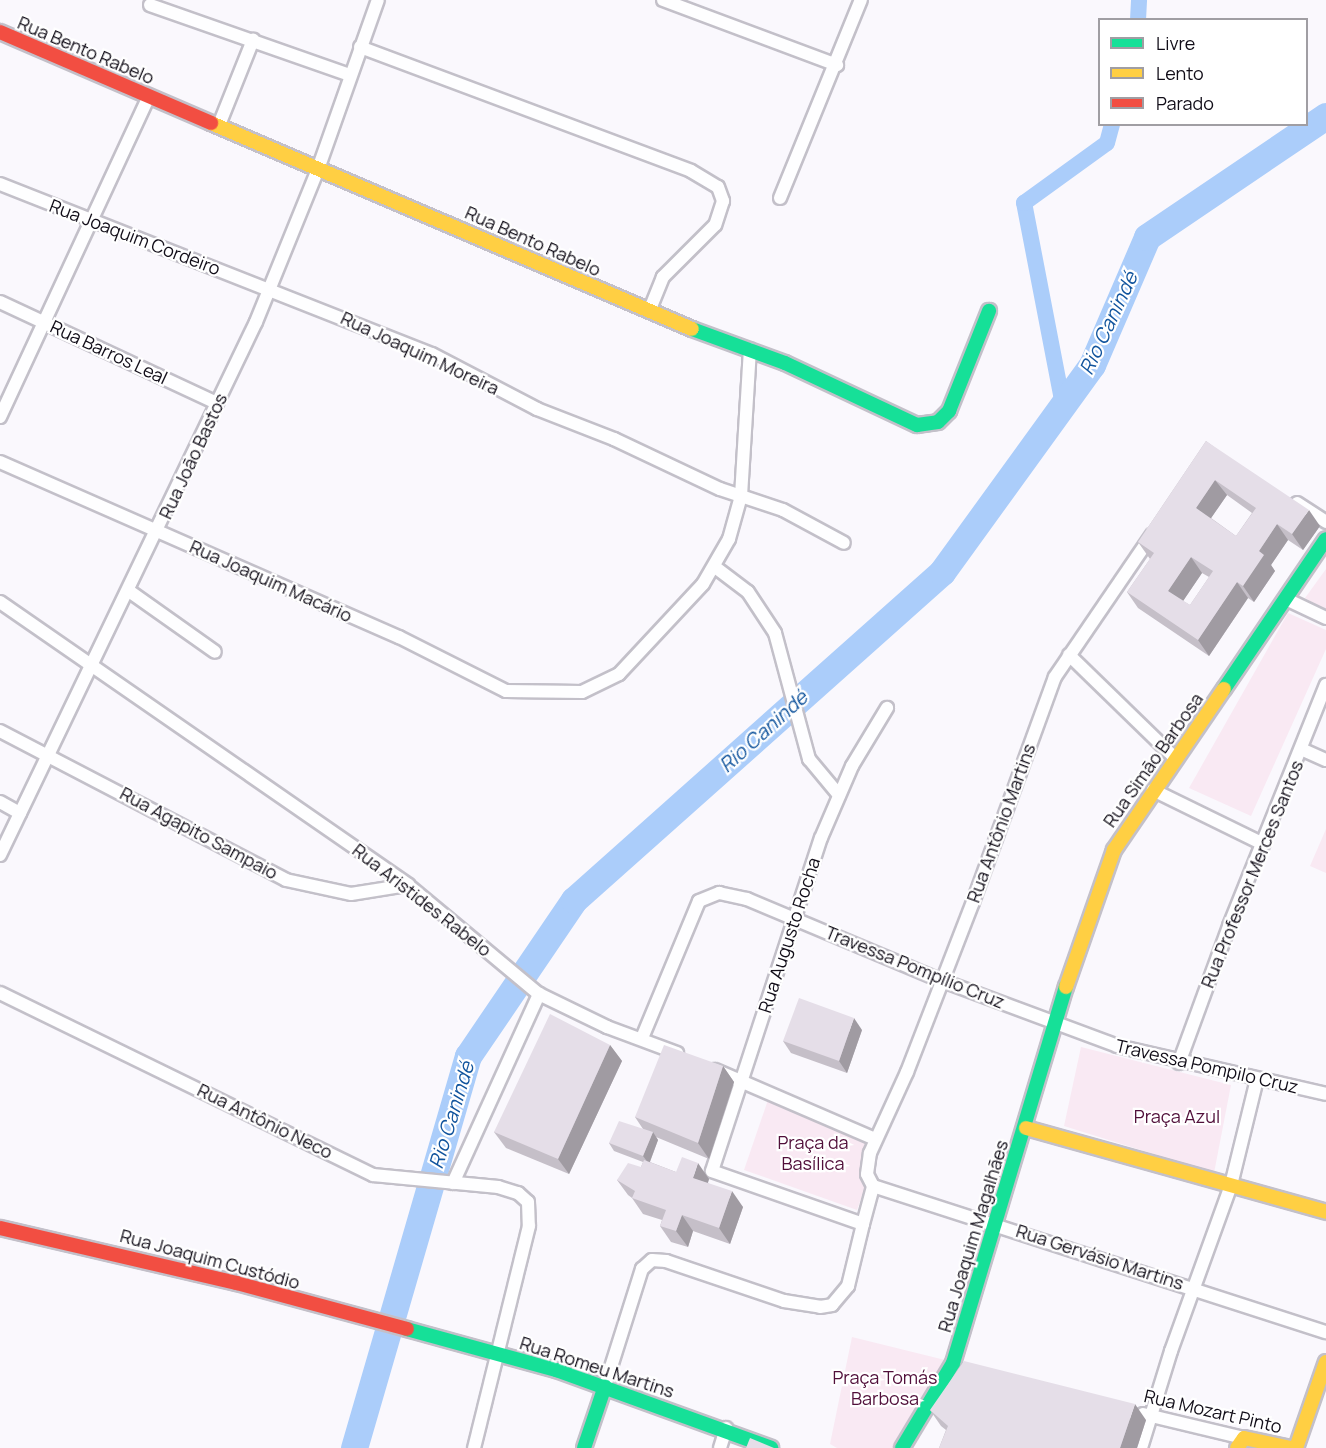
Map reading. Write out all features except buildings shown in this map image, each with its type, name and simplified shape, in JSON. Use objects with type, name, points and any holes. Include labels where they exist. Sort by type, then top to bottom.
[{"type":"street","name":"Rua João Bastos","points":[[0,855],[47,754],[129,591],[270,289],[318,169],[378,0]]},
{"type":"street","points":[[663,0],[837,65]]},
{"type":"street","points":[[780,198],[837,65],[861,0]]},
{"type":"street","points":[[150,5],[350,75]]},
{"type":"street","name":"Rua Bento Rabelo","points":[[0,32],[219,124],[649,311],[750,349],[916,425],[929,426],[949,411],[959,392],[989,311]]},
{"type":"street","points":[[219,124],[253,40]]},
{"type":"street","points":[[360,47],[691,171],[718,187],[723,201],[715,225],[663,277],[649,311]]},
{"type":"street","points":[[0,417],[149,96]]},
{"type":"street","name":"Rua Joaquim Cordeiro","points":[[0,184],[270,289]]},
{"type":"street","name":"Rua Joaquim Moreira","points":[[270,289],[432,354],[567,422],[741,496],[783,510],[844,543]]},
{"type":"street","name":"Rua Barros Leal","points":[[0,302],[217,404]]},
{"type":"street","points":[[750,349],[741,496],[729,539],[715,567],[748,592],[776,633],[809,759],[839,795]]},
{"type":"street","name":"Rua Joaquim Macário","points":[[0,462],[399,637],[506,692],[582,692],[603,685],[619,674],[715,567]]},
{"type":"street","points":[[1281,492],[1326,522]]},
{"type":"street","name":"Rua Antônio Martins","points":[[873,1186],[866,1165],[875,1139],[907,1072],[940,980],[973,902],[1037,721],[1055,677],[1159,525]]},
{"type":"street","name":"Rua Simão Barbosa","points":[[1055,1024],[1102,878],[1114,850],[1326,539]]},
{"type":"street","points":[[129,591],[215,652]]},
{"type":"street","points":[[1286,599],[1326,618]]},
{"type":"street","name":"Rua Aristides Rabelo","points":[[0,602],[93,664],[209,750],[408,885],[539,994],[875,1139]]},
{"type":"street","points":[[1069,655],[1176,759]]},
{"type":"street","name":"Rua Professor Merces Santos","points":[[1179,1063],[1326,685]]},
{"type":"street","name":"Rua Augusto Rocha","points":[[863,1224],[712,1171],[821,838],[865,741],[887,708]]},
{"type":"street","name":"Rua Agapito Sampaio","points":[[0,731],[286,880],[351,894],[408,885]]},
{"type":"street","points":[[1301,749],[1326,760]]},
{"type":"street","points":[[1154,790],[1263,844]]},
{"type":"street","points":[[0,802],[20,813]]},
{"type":"street","name":"Travessa Pompílio Cruz","points":[[642,1038],[699,901],[706,895],[735,895],[796,918],[940,980],[1055,1024]]},
{"type":"street","name":"Rua Antônio Neco","points":[[0,993],[373,1175],[396,1180],[498,1187],[518,1193],[528,1202],[531,1215],[498,1355]]},
{"type":"street","points":[[448,1183],[539,994]]},
{"type":"street","name":"Travessa Pompilo Cruz","points":[[1055,1024],[1179,1063],[1326,1094]]},
{"type":"street","name":"Rua Joaquim Magalhães","points":[[902,1448],[959,1365],[1055,1024]]},
{"type":"street","points":[[1141,1448],[1194,1287],[1231,1185],[1257,1079]]},
{"type":"street","points":[[1026,1128],[1326,1212]]},
{"type":"street","points":[[584,1448],[642,1269],[651,1260],[681,1266],[784,1301],[832,1305],[848,1286],[873,1186]]},
{"type":"street","name":"Rua Gervásio Martins","points":[[873,1186],[1194,1287],[1326,1332]]},
{"type":"street","name":"Rua Joaquim Custódio","points":[[0,1228],[138,1258],[409,1331]]},
{"type":"street","name":"Rua Romeu Martins","points":[[409,1331],[605,1386],[726,1428],[771,1448]]},
{"type":"street","points":[[474,1448],[498,1355]]},
{"type":"street","points":[[1296,1448],[1326,1362]]},
{"type":"street","name":"Rua Mozart Pinto","points":[[1127,1410],[1241,1443],[1291,1448]]},
{"type":"street","points":[[720,1448],[726,1428]]},
{"type":"green space","points":[[1326,569],[1326,610],[1305,598]]},
{"type":"green space","points":[[1288,613],[1326,630],[1326,649],[1251,816],[1189,788]]},
{"type":"green space","points":[[1326,829],[1326,873],[1310,866]]},
{"type":"green space","name":"Praça Azul","points":[[1081,1047],[1231,1085],[1214,1173],[1064,1126]]},
{"type":"green space","name":"Praça da Basílica","points":[[769,1097],[883,1137],[857,1210],[744,1170]]},
{"type":"green space","name":"Praça Tomás Barbosa","points":[[852,1337],[949,1361],[898,1448],[837,1448],[830,1444]]},
{"type":"waterway","points":[[1138,18],[1139,0]]},
{"type":"waterway","name":"Rio Canindé","points":[[354,1448],[468,1056],[574,900],[942,572],[1092,365],[1147,237],[1326,116]]},
{"type":"waterway","points":[[1063,405],[1024,203],[1107,143],[1111,126]]},
{"type":"traffic: fast","points":[[692,329],[785,363],[917,425],[938,422],[949,411],[989,311]]},
{"type":"traffic: fast","points":[[1224,689],[1326,539]]},
{"type":"traffic: fast","points":[[902,1448],[953,1363],[1066,987]]},
{"type":"traffic: fast","points":[[407,1329],[556,1370],[771,1448]]},
{"type":"traffic: fast","points":[[584,1448],[605,1386]]},
{"type":"traffic: slow","points":[[211,123],[692,329]]},
{"type":"traffic: slow","points":[[1066,987],[1114,850],[1224,689]]},
{"type":"traffic: slow","points":[[1026,1128],[1326,1212]]},
{"type":"traffic: slow","points":[[1296,1448],[1326,1362]]},
{"type":"traffic: slow","points":[[1237,1448],[1244,1438],[1291,1448]]},
{"type":"traffic: jam","points":[[0,32],[211,123]]},
{"type":"traffic: jam","points":[[0,1228],[237,1283],[407,1329]]}]
